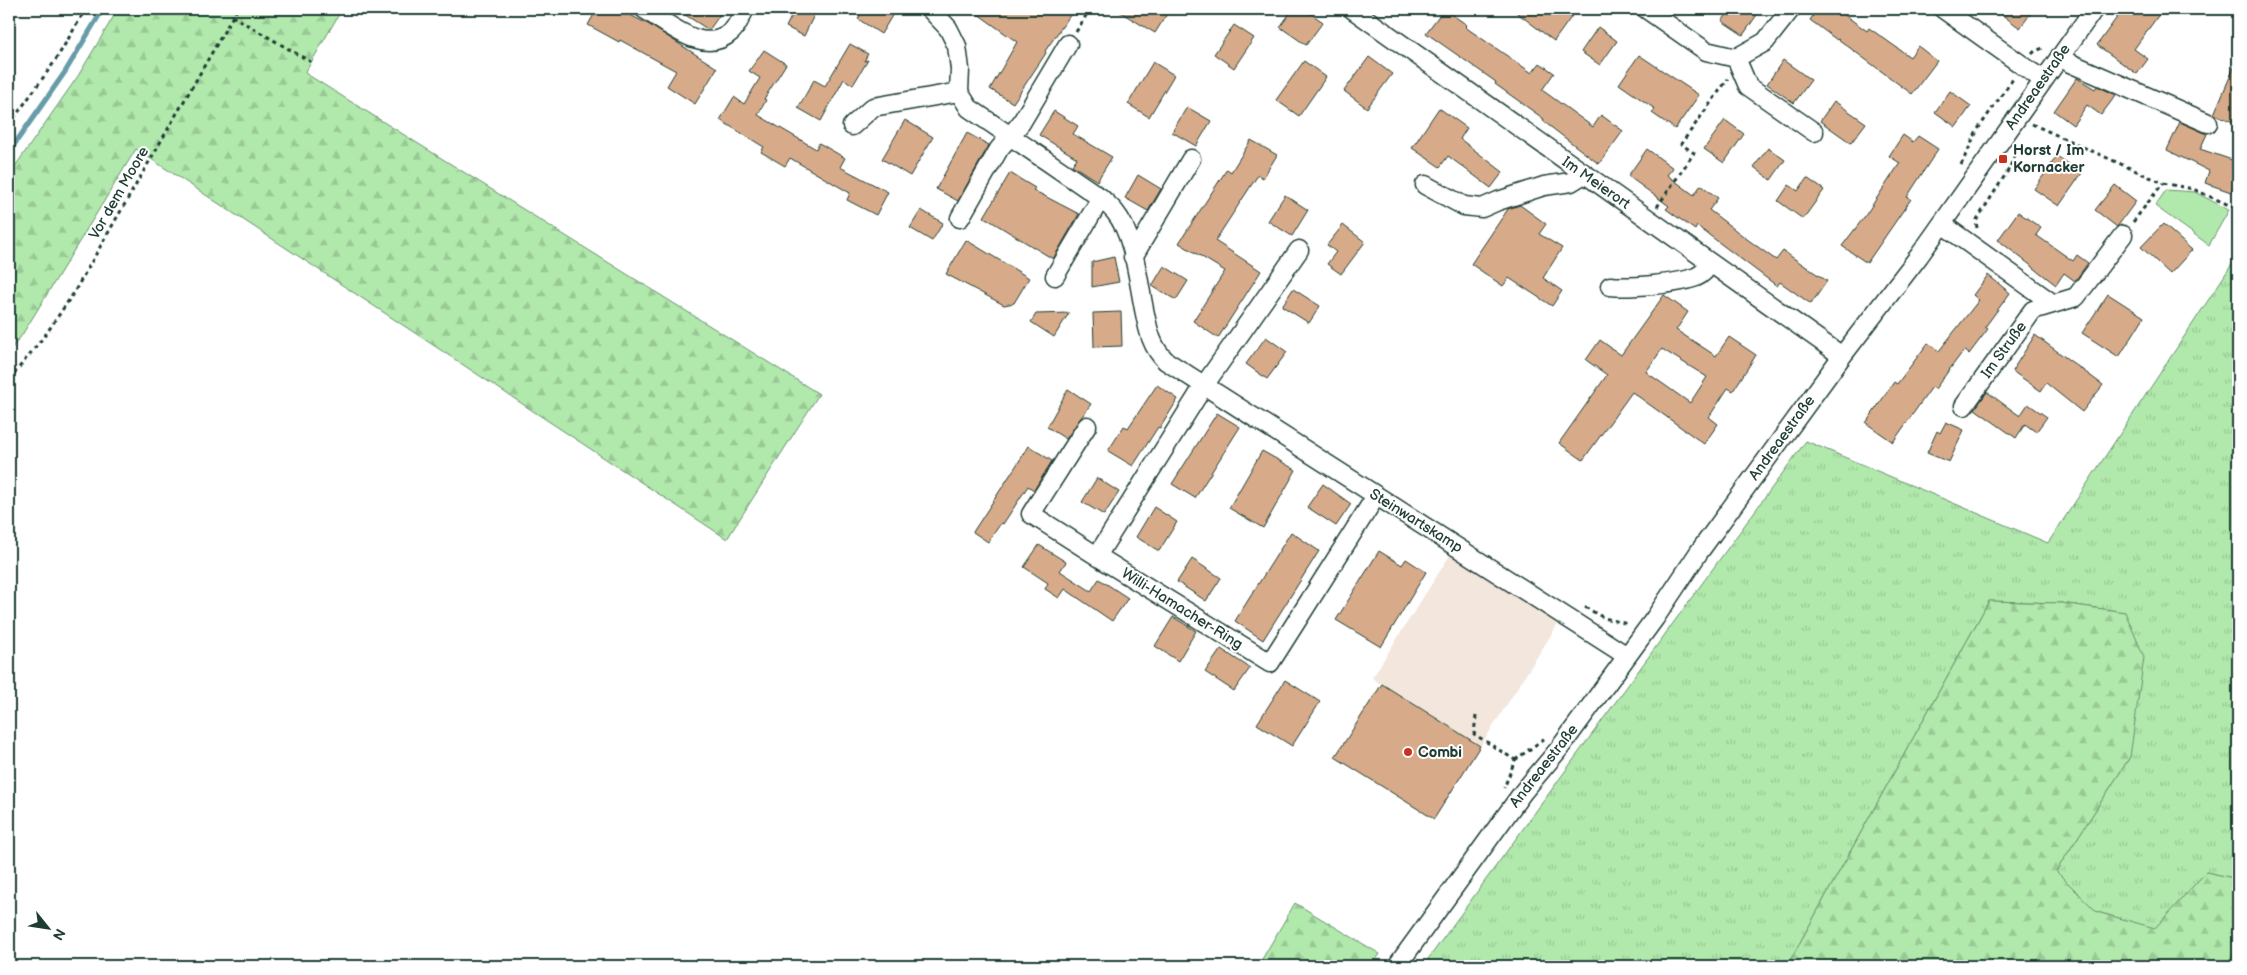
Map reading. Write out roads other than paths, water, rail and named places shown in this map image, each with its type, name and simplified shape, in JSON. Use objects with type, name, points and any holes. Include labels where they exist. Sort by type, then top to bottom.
[{"type":"street","points":[[644,9],[696,40],[714,42],[732,32],[746,9]]},
{"type":"street","points":[[852,126],[873,107],[959,92],[960,69],[957,46],[948,28],[930,9]]},
{"type":"street","name":"Im Meierort","points":[[1352,9],[1842,356]]},
{"type":"street","points":[[1646,9],[1706,52],[1736,58],[1765,42],[1791,9]]},
{"type":"street","points":[[1943,9],[2043,80]]},
{"type":"street","name":"Andreaestraße","points":[[1397,966],[1655,618],[1699,552],[1842,356],[1942,224],[2043,80],[2054,51],[2086,12]]},
{"type":"street","points":[[960,218],[999,149],[1021,123],[1068,44]]},
{"type":"street","points":[[2054,51],[2079,67],[2208,123]]},
{"type":"street","points":[[1736,58],[1748,86],[1814,132]]},
{"type":"street","name":"Steinwartskamp","points":[[959,92],[969,108],[1102,198],[1116,213],[1125,230],[1133,257],[1150,339],[1157,353],[1166,361],[1627,656]]},
{"type":"street","points":[[1133,257],[1191,159]]},
{"type":"street","points":[[1425,185],[1464,206],[1482,208],[1544,186],[1570,182],[1584,174]]},
{"type":"street","points":[[1055,276],[1102,198]]},
{"type":"street","points":[[1942,224],[1978,248],[2052,303]]},
{"type":"street","name":"Im Struße","points":[[1964,406],[2033,310],[2076,297],[2123,235]]},
{"type":"street","points":[[1087,426],[1031,514],[1096,556],[1203,386],[1299,250]]},
{"type":"street","points":[[1610,286],[1638,287],[1695,277],[1707,269],[1710,263]]},
{"type":"street","name":"Willi-Hamacher-Ring","points":[[1096,556],[1270,663],[1376,496]]},
{"type":"waterway","points":[[9,152],[65,72],[103,9]]},
{"type":"place","name":"Horst / Im Kornacker","points":[[2003,159]]},
{"type":"place","name":"Combi","points":[[1408,752]]}]
